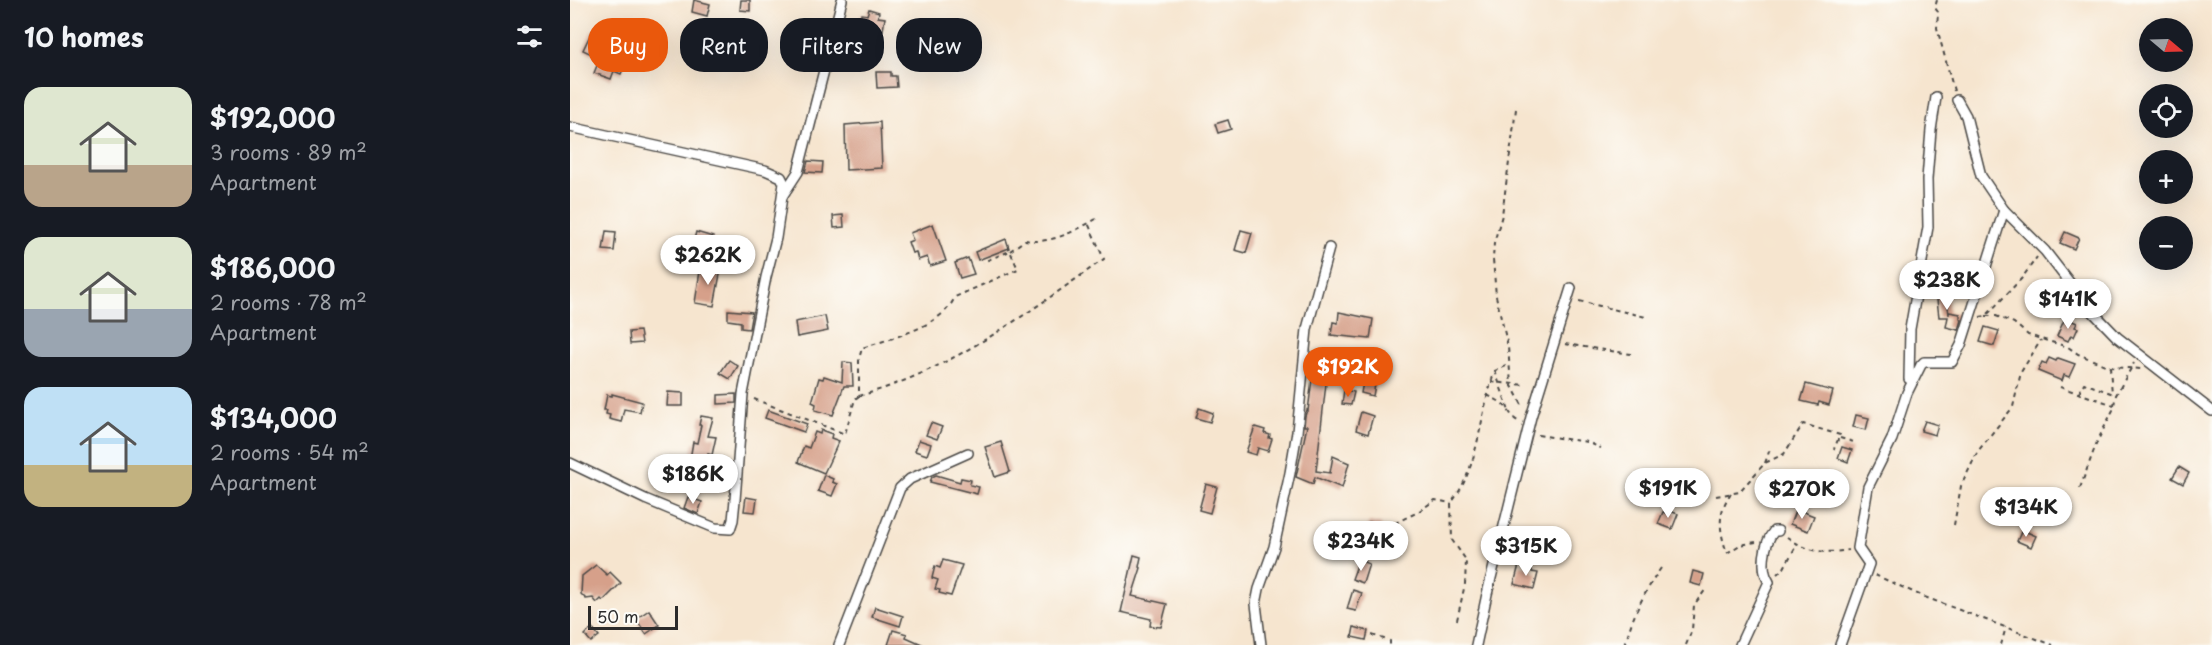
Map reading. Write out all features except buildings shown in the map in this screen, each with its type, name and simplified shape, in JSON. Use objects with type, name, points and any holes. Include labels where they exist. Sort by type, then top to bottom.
[{"type":"street","points":[[783,195],[798,172],[842,0]]},
{"type":"street","points":[[1907,393],[1910,329],[1928,227],[1927,179],[1930,130],[1936,97]]},
{"type":"street","points":[[1957,100],[1966,116],[1981,176],[2004,210],[2045,251],[2090,309],[2117,337],[2212,411]]},
{"type":"street","points":[[570,127],[765,170],[780,177],[784,183],[776,238],[743,394],[735,500],[730,529],[716,528],[645,499],[570,463]]},
{"type":"street","points":[[1908,358],[1924,362],[1952,362],[1961,345],[2004,210]]},
{"type":"street","points":[[1261,645],[1256,604],[1258,589],[1274,547],[1290,473],[1297,432],[1307,329],[1329,248]]},
{"type":"street","points":[[1476,645],[1531,417],[1570,288]]},
{"type":"street","points":[[1840,645],[1869,564],[1858,548],[1868,487],[1893,439],[1916,371],[1924,362]]},
{"type":"street","points":[[839,645],[900,488],[910,479],[969,453]]},
{"type":"street","points":[[1740,645],[1768,582],[1763,575],[1765,550],[1774,533]]},
{"type":"path","points":[[1937,0],[1935,8],[1938,12],[1937,28],[1957,100]]},
{"type":"path","points":[[1516,109],[1502,215],[1494,243],[1493,259],[1496,296],[1508,347],[1510,384],[1531,417]]},
{"type":"path","points":[[983,262],[1010,251],[1025,240],[1038,243],[1069,234],[1096,219]]},
{"type":"path","points":[[743,394],[844,434],[855,399],[918,376],[1001,330],[1104,259],[1088,224]]},
{"type":"path","points":[[860,396],[859,359],[862,348],[920,328],[950,307],[955,297],[1018,269],[1010,251]]},
{"type":"path","points":[[1986,316],[2045,251]]},
{"type":"path","points":[[1567,299],[1646,317]]},
{"type":"path","points":[[1969,320],[1996,316],[2014,323],[2028,335],[2068,347],[2110,368],[2157,369]]},
{"type":"path","points":[[1954,525],[1961,486],[1978,451],[2013,406],[2021,372],[2041,340]]},
{"type":"path","points":[[1554,342],[1631,354]]},
{"type":"path","points":[[2080,488],[2116,395],[2129,370],[2140,356]]},
{"type":"path","points":[[1456,620],[1465,584],[1466,560],[1452,540],[1451,503],[1461,491],[1475,449],[1495,371],[1508,365]]},
{"type":"path","points":[[2110,368],[2112,394]]},
{"type":"path","points":[[1495,371],[1509,411]]},
{"type":"path","points":[[1491,382],[1526,385]]},
{"type":"path","points":[[2079,394],[2084,383],[2116,395]]},
{"type":"path","points":[[2060,387],[2114,405]]},
{"type":"path","points":[[1765,463],[1784,454],[1803,424],[1840,435],[1834,449]]},
{"type":"path","points":[[1839,438],[1857,443]]},
{"type":"path","points":[[1716,496],[1739,492],[1765,463],[1770,449]]},
{"type":"path","points":[[1731,494],[1720,512],[1722,538],[1727,553],[1740,544],[1754,543],[1774,533],[1809,550],[1834,552],[1858,548]]},
{"type":"path","points":[[1389,557],[1390,525],[1418,512],[1435,500],[1451,503]]},
{"type":"path","points":[[1768,582],[1785,568],[1797,544]]},
{"type":"path","points":[[1624,645],[1632,619],[1661,568]]},
{"type":"path","points":[[1867,571],[1922,596],[2053,645]]},
{"type":"path","points":[[1686,645],[1692,630],[1694,604],[1706,590]]},
{"type":"path","points":[[2001,645],[2006,626]]},
{"type":"path","points":[[1372,635],[1390,641],[1390,645]]}]
